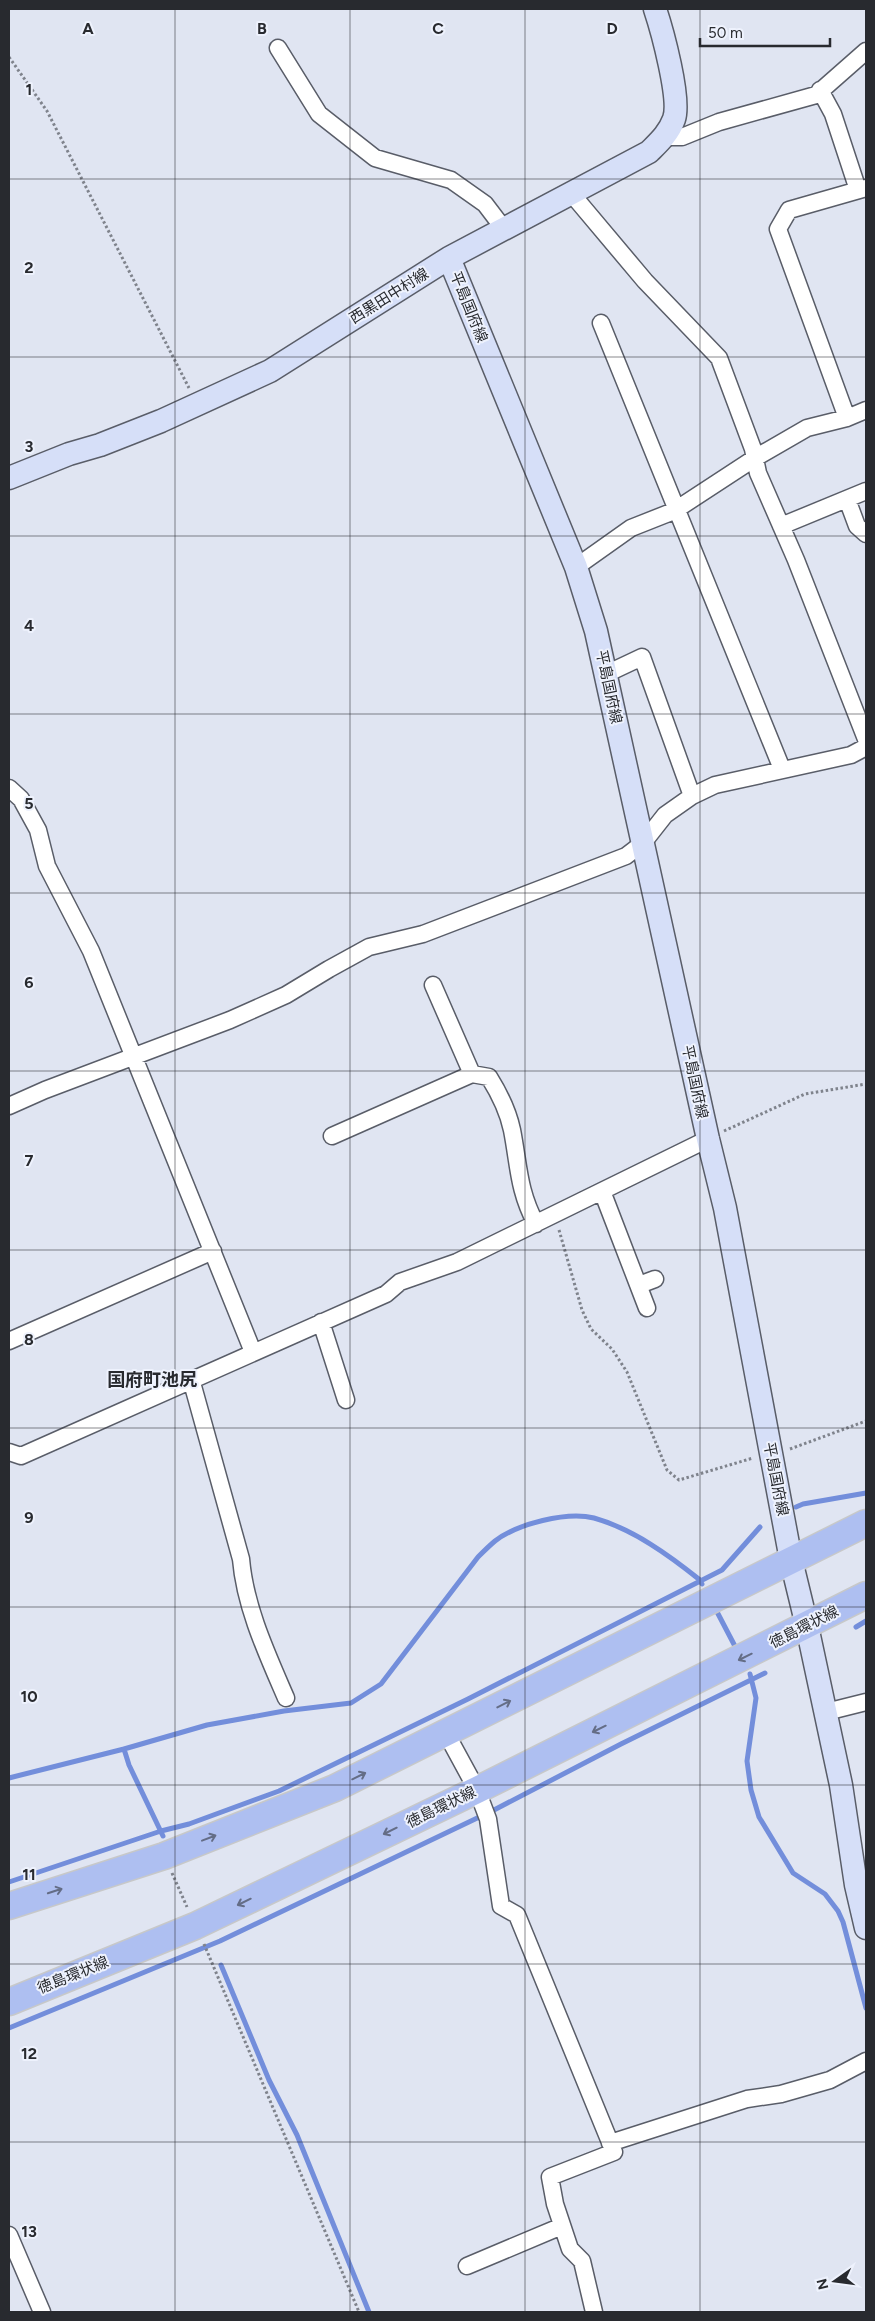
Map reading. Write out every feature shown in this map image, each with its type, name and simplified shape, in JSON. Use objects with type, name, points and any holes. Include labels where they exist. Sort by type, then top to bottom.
[{"type":"main road","name":"西黒田中村線","points":[[9,478],[69,454],[100,445],[198,404],[270,371],[449,258],[649,152],[665,137],[675,117],[673,80],[663,32],[655,9]]},
{"type":"main road","name":"平島国府線","points":[[449,258],[576,567],[596,631],[708,1139],[725,1208],[791,1560],[826,1712],[865,1921]]},
{"type":"main road","points":[[9,1906],[164,1856],[299,1804],[446,1733],[866,1522]]},
{"type":"main road","name":"徳島環状線","points":[[9,2002],[483,1806],[866,1595]]},
{"type":"street","points":[[278,48],[319,114],[375,158],[451,180],[485,204],[504,229]]},
{"type":"street","points":[[665,137],[682,137],[719,122],[816,94],[866,52]]},
{"type":"street","points":[[820,90],[833,114],[862,189],[789,210],[778,229],[847,418]]},
{"type":"street","points":[[571,194],[645,281],[719,358],[755,458],[758,473],[866,740]]},
{"type":"street","points":[[601,323],[782,769]]},
{"type":"street","points":[[576,567],[631,528],[678,509],[755,458],[807,428],[847,418],[866,410]]},
{"type":"street","points":[[781,526],[866,491]]},
{"type":"street","points":[[847,499],[857,526],[866,534]]},
{"type":"street","points":[[606,674],[642,657],[692,796]]},
{"type":"street","points":[[9,1106],[45,1090],[230,1020],[286,995],[369,948],[423,934],[626,856],[643,843],[665,815],[692,796],[715,785],[851,755],[866,747]]},
{"type":"street","points":[[9,788],[21,800],[38,830],[47,866],[91,951],[254,1352]]},
{"type":"street","points":[[433,985],[472,1074]]},
{"type":"street","points":[[332,1136],[472,1074],[489,1077],[500,1094],[512,1128],[519,1182],[536,1224]]},
{"type":"street","points":[[9,1452],[21,1456],[386,1294],[400,1282],[457,1262],[708,1139]]},
{"type":"street","points":[[602,1191],[647,1308]]},
{"type":"street","points":[[9,1341],[213,1251]]},
{"type":"street","points":[[639,1285],[655,1279]]},
{"type":"street","points":[[321,1322],[346,1400]]},
{"type":"street","points":[[191,1379],[241,1559],[243,1584],[267,1654],[286,1698]]},
{"type":"street","points":[[826,1712],[866,1702]]},
{"type":"street","points":[[446,1733],[483,1806],[501,1906],[517,1915],[614,2152],[550,2177],[555,2204],[570,2248],[582,2261],[594,2312]]},
{"type":"street","points":[[610,2143],[748,2098],[781,2094],[830,2080],[866,2061]]},
{"type":"street","points":[[467,2266],[562,2226]]},
{"type":"street","points":[[9,2235],[42,2312]]},
{"type":"path","points":[[9,57],[47,111],[198,404]]},
{"type":"path","points":[[708,1139],[805,1094],[866,1084]]},
{"type":"path","points":[[552,1216],[562,1235],[582,1310],[591,1328],[612,1349],[627,1372],[667,1470],[679,1480],[771,1452],[785,1451],[866,1421]]},
{"type":"path","points":[[164,1856],[195,1926]]},
{"type":"path","points":[[207,1952],[359,2312]]},
{"type":"waterway","points":[[796,1507],[803,1504],[866,1493]]},
{"type":"waterway","points":[[124,1749],[207,1725],[284,1711],[351,1703],[381,1684],[478,1557],[504,1535],[543,1520],[583,1516],[623,1529],[676,1561],[700,1580],[702,1584]]},
{"type":"waterway","points":[[9,1882],[161,1831],[189,1824],[279,1791],[468,1699],[722,1570],[760,1527]]},
{"type":"waterway","points":[[715,1608],[738,1652]]},
{"type":"waterway","points":[[856,1627],[866,1621]]},
{"type":"waterway","points":[[9,2028],[220,1941],[494,1810],[621,1744],[765,1673]]},
{"type":"waterway","points":[[750,1674],[756,1698],[747,1761],[751,1790],[759,1817],[793,1873],[825,1894],[838,1911],[843,1922],[866,2008]]},
{"type":"waterway","points":[[9,1778],[124,1749],[129,1765],[163,1836]]},
{"type":"waterway","points":[[221,1965],[269,2080],[297,2135],[369,2312]]},
{"type":"district","name":"国府町池尻","points":[[152,1380]]}]
